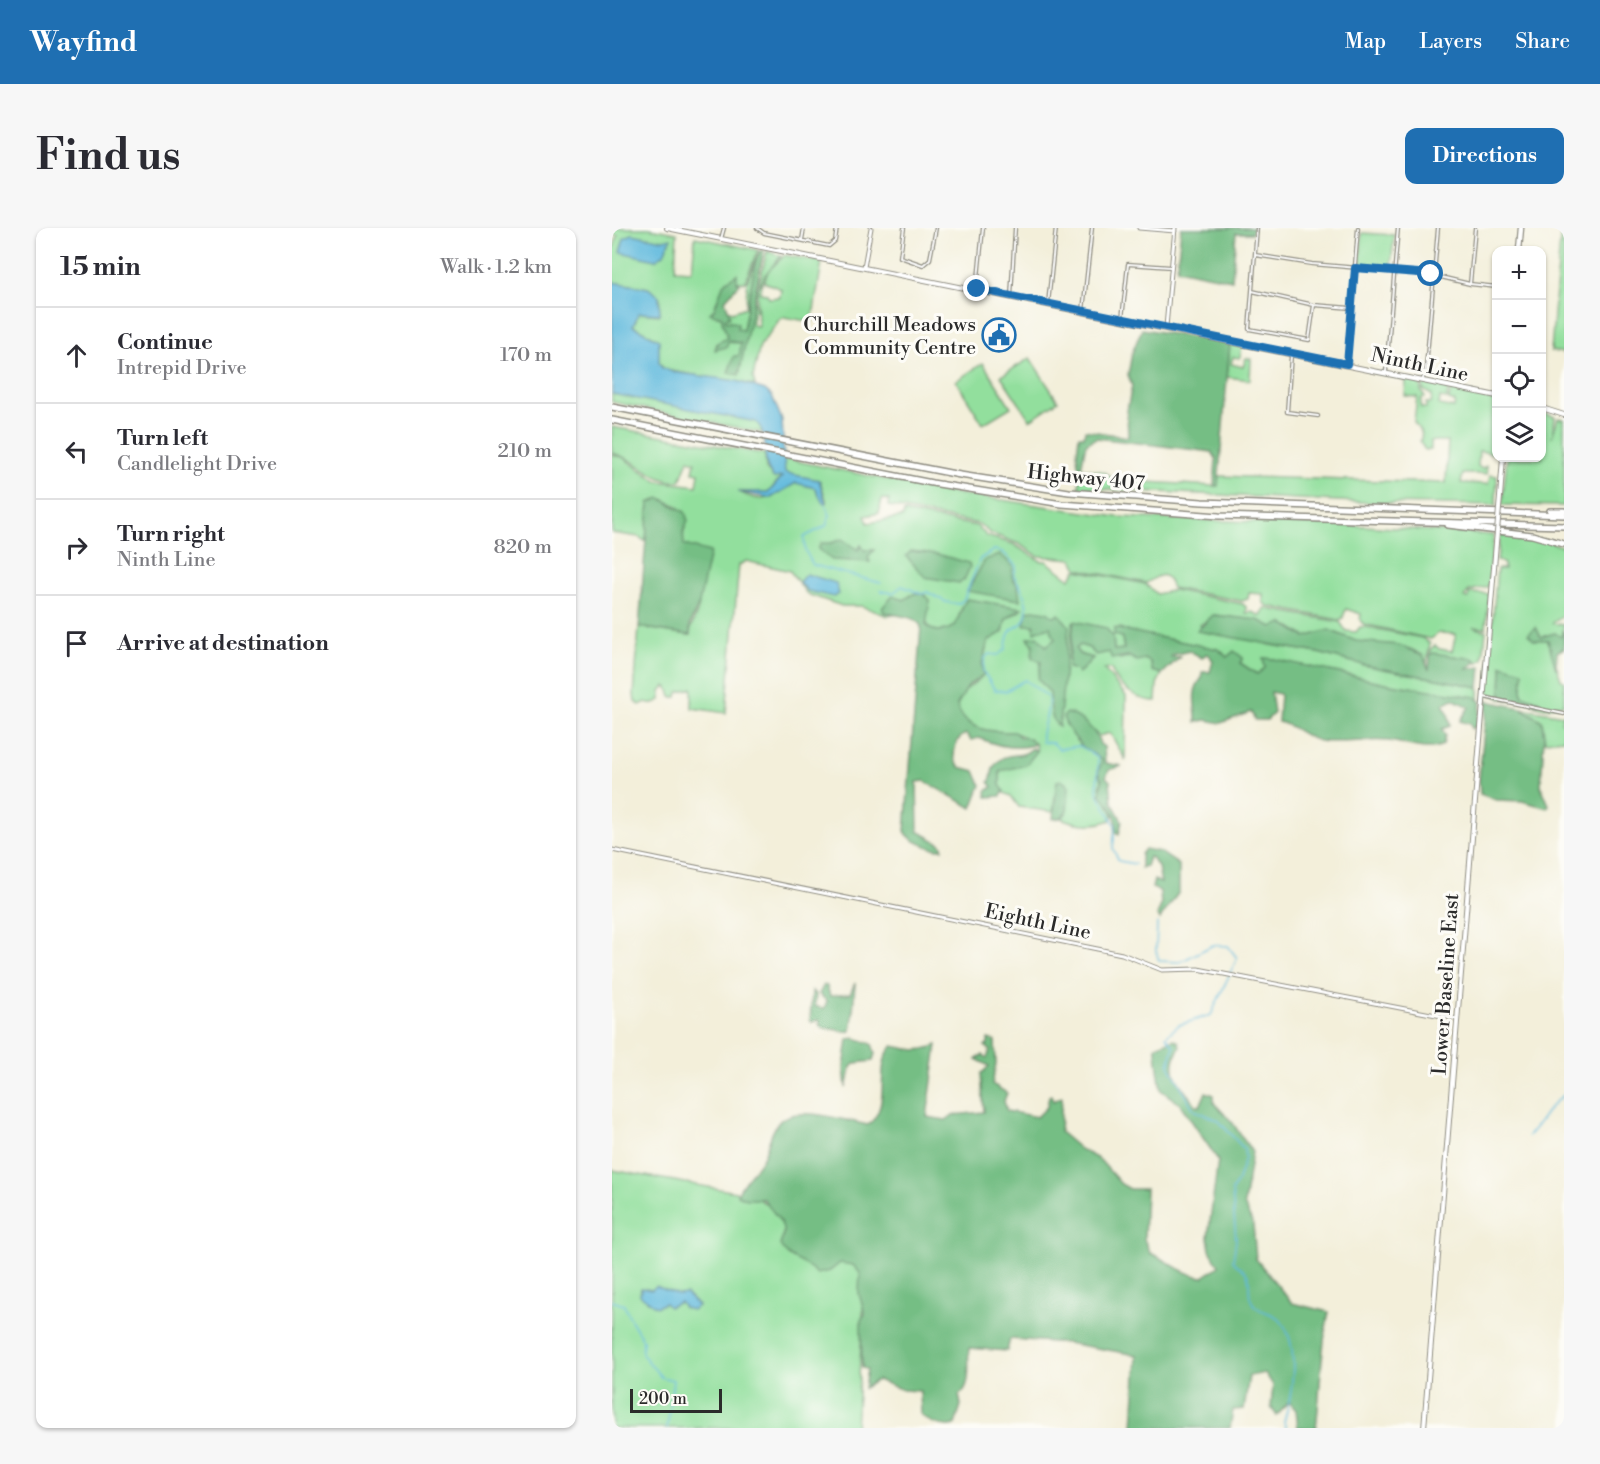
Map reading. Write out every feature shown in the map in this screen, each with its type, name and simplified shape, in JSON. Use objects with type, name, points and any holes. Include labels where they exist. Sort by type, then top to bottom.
[{"type":"highway","name":"Highway 407","points":[[612,407],[992,481],[1068,492],[1202,502],[1564,513]]},
{"type":"highway","name":"Highway 407","points":[[612,420],[981,492],[1118,510],[1564,526]]},
{"type":"highway","points":[[1440,523],[1532,535],[1564,544]]},
{"type":"main road","name":"Ninth Line","points":[[667,228],[1291,352],[1492,395]]},
{"type":"main road","points":[[1519,246],[1521,228]]},
{"type":"main road","points":[[1546,409],[1564,415]]},
{"type":"main road","name":"Lower Baseline East","points":[[1424,1428],[1503,462]]},
{"type":"street","points":[[722,239],[724,228]]},
{"type":"street","points":[[757,228],[764,233],[829,246],[835,241],[837,228]]},
{"type":"street","points":[[802,240],[804,228]]},
{"type":"street","points":[[864,267],[871,228]]},
{"type":"street","points":[[904,228],[900,257],[923,265],[930,259],[936,228]]},
{"type":"street","points":[[977,289],[983,228]]},
{"type":"street","points":[[1011,297],[1017,231],[1015,228]]},
{"type":"street","points":[[1048,304],[1056,228]]},
{"type":"street","points":[[1083,311],[1092,228]]},
{"type":"street","points":[[1139,228],[1175,230],[1166,327]]},
{"type":"street","points":[[1257,228],[1249,325],[1252,331],[1309,340],[1314,305]]},
{"type":"street","points":[[1347,364],[1358,228]]},
{"type":"street","points":[[1386,372],[1398,228]]},
{"type":"street","points":[[1423,379],[1426,368],[1438,228]]},
{"type":"street","points":[[1470,284],[1475,228]]},
{"type":"street","points":[[1255,255],[1312,264],[1434,275],[1470,284],[1492,286]]},
{"type":"street","points":[[1122,319],[1128,264],[1172,267]]},
{"type":"street","points":[[1252,291],[1314,305],[1351,308]]},
{"type":"street","points":[[1291,352],[1286,409],[1290,413],[1318,416]]},
{"type":"street","points":[[1482,697],[1564,714]]},
{"type":"street","name":"Eighth Line","points":[[612,850],[1122,954],[1162,970],[1190,968],[1227,974],[1457,1018]]},
{"type":"green space","points":[[612,228],[649,228],[677,233],[675,270],[692,271],[695,237],[758,250],[745,282],[737,282],[735,277],[720,294],[716,304],[717,316],[722,317],[727,335],[723,342],[742,343],[739,375],[754,292],[756,311],[752,325],[758,326],[757,293],[767,251],[781,256],[768,271],[785,255],[822,262],[812,322],[784,317],[779,320],[760,346],[753,377],[755,385],[665,370],[659,363],[658,339],[633,326],[639,313],[659,315],[660,298],[648,288],[612,282],[612,252],[618,236],[612,234]],"holes":[[[768,271],[764,282],[781,289],[780,297],[769,298],[767,294],[760,293],[763,281]]]},
{"type":"green space","points":[[1181,228],[1253,228],[1252,233],[1236,233],[1232,280],[1177,269]]},
{"type":"green space","points":[[1561,228],[1564,228],[1564,353],[1551,351]]},
{"type":"green space","points":[[1362,233],[1394,235],[1391,266],[1360,264]]},
{"type":"green space","points":[[764,250],[739,375],[728,373],[734,356],[739,356],[741,343],[728,341],[727,347],[715,350],[717,343],[727,338],[727,335],[722,317],[710,313],[714,309],[724,283],[737,274],[737,282],[740,283],[725,300],[730,316],[725,319],[726,322],[731,321],[738,324],[737,329],[743,330],[756,259],[760,251]]},
{"type":"green space","points":[[756,259],[743,330],[736,329],[737,324],[731,321],[726,322],[725,318],[729,316],[726,309],[732,312],[746,307],[747,282]]},
{"type":"green space","points":[[1142,329],[1230,343],[1218,486],[1214,486],[1216,459],[1212,452],[1096,438],[1086,444],[1081,468],[1078,466],[1079,436],[1084,436],[1085,430],[1128,437],[1127,410],[1132,386],[1128,375],[1132,353]]},
{"type":"green space","points":[[1230,343],[1242,347],[1240,358],[1233,357],[1231,364],[1243,367],[1246,358],[1251,359],[1250,380],[1227,377]]},
{"type":"green space","points":[[1030,358],[1058,401],[1030,420],[1001,376]]},
{"type":"green space","points":[[983,363],[1011,407],[983,424],[956,381]]},
{"type":"green space","points":[[1372,372],[1420,382],[1421,391],[1425,397],[1421,399],[1421,408],[1426,408],[1426,403],[1431,403],[1432,395],[1423,390],[1423,382],[1448,388],[1447,399],[1440,398],[1439,405],[1454,408],[1455,402],[1449,400],[1451,388],[1492,400],[1492,453],[1479,451],[1478,466],[1482,469],[1486,466],[1487,474],[1463,474],[1461,483],[1488,484],[1490,475],[1497,476],[1496,505],[1377,503],[1079,488],[1081,468],[1104,472],[1114,480],[1214,486],[1218,486],[1218,476],[1446,483],[1448,441],[1431,441],[1431,450],[1425,450],[1420,442],[1422,434],[1414,422],[1417,397],[1405,396],[1406,381]]},
{"type":"green space","points":[[612,394],[752,420],[759,424],[763,433],[612,402]]},
{"type":"green space","points":[[1546,414],[1555,417],[1552,437],[1558,418],[1564,419],[1564,506],[1502,505],[1507,462],[1546,462]]},
{"type":"green space","points":[[612,427],[765,454],[766,469],[774,478],[782,476],[769,492],[739,492],[760,499],[772,496],[789,485],[804,483],[815,488],[823,503],[827,503],[820,481],[785,473],[782,458],[947,492],[1118,517],[1365,526],[1494,535],[1488,587],[1469,591],[1464,597],[1468,598],[1469,593],[1489,594],[1486,628],[1473,627],[1486,631],[1483,659],[1477,663],[1475,659],[1430,655],[1435,645],[1439,649],[1452,651],[1456,634],[1439,633],[1431,639],[1363,624],[1360,620],[1361,614],[1346,609],[1342,620],[1339,620],[1267,606],[1263,602],[1263,594],[1249,593],[1248,599],[1242,601],[1172,588],[1168,579],[1163,576],[1146,583],[1078,569],[1073,559],[1038,556],[1019,544],[990,533],[979,524],[888,506],[889,500],[882,499],[879,513],[865,516],[868,523],[903,517],[904,512],[977,526],[987,536],[1013,544],[1041,561],[1046,561],[1070,579],[1076,570],[1145,584],[1157,594],[1174,590],[1243,604],[1247,608],[1246,613],[1252,612],[1261,616],[1265,608],[1340,622],[1346,631],[1356,632],[1360,627],[1367,627],[1422,638],[1430,643],[1426,667],[1423,658],[1407,648],[1354,641],[1331,631],[1306,637],[1289,626],[1272,627],[1260,621],[1215,615],[1200,625],[1271,645],[1479,687],[1479,699],[1390,684],[1274,659],[1263,658],[1265,668],[1257,674],[1230,656],[1226,657],[1222,651],[1132,633],[1120,628],[1124,650],[1114,650],[1113,637],[1073,622],[1068,660],[1081,671],[1093,658],[1079,654],[1076,649],[1080,645],[1089,648],[1096,655],[1109,652],[1120,659],[1132,657],[1144,659],[1151,663],[1152,671],[1162,674],[1157,684],[1156,701],[1149,701],[1129,692],[1118,681],[1111,669],[1104,669],[1126,696],[1125,759],[1110,733],[1099,736],[1071,713],[1066,725],[1082,747],[1094,752],[1102,761],[1098,774],[1102,780],[1100,787],[1113,815],[1111,820],[1099,823],[1073,822],[1061,818],[1066,814],[1067,783],[1057,781],[1053,812],[1019,807],[1011,796],[1004,793],[1000,785],[1000,771],[1028,761],[1037,751],[1035,742],[1013,732],[996,734],[984,731],[964,719],[957,707],[957,701],[962,694],[983,675],[982,664],[988,641],[1003,631],[1006,619],[1020,611],[1015,607],[967,599],[953,627],[941,631],[930,630],[926,621],[930,600],[923,594],[911,595],[904,600],[895,597],[884,612],[893,615],[888,616],[861,606],[842,606],[807,594],[790,571],[746,561],[739,565],[726,713],[692,708],[692,688],[678,692],[677,697],[671,697],[668,687],[665,686],[661,691],[661,700],[652,704],[646,702],[640,705],[635,702],[634,695],[639,627],[690,635],[691,626],[699,607],[698,593],[683,541],[688,521],[678,506],[660,498],[649,503],[646,542],[639,537],[612,533],[612,455],[622,457],[657,481],[697,486],[699,473],[693,472],[695,462],[688,460],[680,481],[662,479],[630,460],[612,453]]},
{"type":"green space","points":[[660,498],[685,512],[688,521],[683,532],[684,545],[710,552],[699,603],[690,624],[690,635],[639,627],[649,503]]},
{"type":"green space","points":[[1500,535],[1547,541],[1564,547],[1564,614],[1553,623],[1564,625],[1561,637],[1555,633],[1541,637],[1528,634],[1548,640],[1561,680],[1564,681],[1564,704],[1545,708],[1537,706],[1538,701],[1522,695],[1502,666],[1501,699],[1487,692],[1497,569],[1504,569],[1504,564],[1497,560]]},
{"type":"green space","points":[[842,539],[858,550],[861,545],[864,550],[874,550],[868,557],[870,562],[832,560],[818,549],[821,543],[831,543]]},
{"type":"green space","points":[[911,551],[937,554],[969,563],[970,567],[964,580],[959,583],[925,577],[906,556]]},
{"type":"green space","points":[[1000,554],[1013,566],[1012,577],[1018,586],[1020,600],[967,591],[985,560]]},
{"type":"green space","points":[[915,593],[923,594],[930,600],[926,625],[936,631],[952,627],[967,599],[1022,608],[1006,619],[1003,632],[988,641],[982,664],[983,675],[969,685],[957,705],[960,714],[972,725],[988,730],[1014,732],[1035,744],[1021,747],[1006,746],[979,738],[971,740],[966,734],[962,736],[956,744],[955,759],[960,767],[975,771],[981,785],[972,808],[925,781],[917,782],[918,831],[941,844],[943,849],[921,844],[907,835],[905,831],[921,626],[909,618],[884,612],[882,608],[893,596],[904,600]]},
{"type":"green space","points":[[1027,611],[1047,612],[1054,617],[1059,614],[1069,626],[1059,727],[1052,715],[1050,693],[1038,679],[1041,662],[1032,658],[1033,644],[1028,638],[1037,636],[1046,646],[1055,639],[1050,627],[1034,632],[1034,625],[1024,625]]},
{"type":"green space","points":[[1213,615],[1258,620],[1272,627],[1282,623],[1305,637],[1329,630],[1356,641],[1399,645],[1423,655],[1429,670],[1430,655],[1433,653],[1475,659],[1476,662],[1466,669],[1481,667],[1479,687],[1368,666],[1318,653],[1197,631]]},
{"type":"green space","points":[[1074,621],[1106,628],[1113,637],[1114,650],[1124,649],[1122,637],[1114,635],[1114,628],[1218,649],[1227,657],[1234,651],[1243,658],[1240,663],[1257,674],[1265,668],[1263,658],[1274,659],[1390,684],[1476,697],[1481,703],[1477,725],[1472,729],[1470,724],[1460,721],[1469,707],[1453,699],[1443,704],[1448,713],[1450,726],[1442,729],[1445,735],[1443,745],[1423,748],[1396,742],[1320,741],[1278,722],[1280,694],[1271,692],[1274,713],[1267,720],[1255,720],[1251,712],[1221,723],[1206,720],[1196,722],[1196,689],[1202,678],[1202,672],[1210,672],[1213,661],[1209,655],[1206,654],[1202,658],[1190,651],[1172,655],[1171,657],[1180,657],[1162,674],[1152,671],[1151,663],[1145,659],[1137,661],[1128,656],[1112,659],[1109,652],[1096,655],[1089,648],[1080,645],[1076,649],[1079,654],[1093,658],[1078,674],[1076,670],[1068,668]]},
{"type":"green space","points":[[1536,627],[1541,637],[1555,633],[1561,637],[1564,631],[1564,648],[1557,652],[1556,669],[1548,640],[1534,640],[1528,634]]},
{"type":"green space","points":[[1502,665],[1523,671],[1522,695],[1539,701],[1537,706],[1528,701],[1501,699]]},
{"type":"green space","points":[[1487,701],[1521,708],[1542,721],[1544,737],[1541,786],[1549,805],[1547,808],[1522,801],[1496,800],[1480,794],[1479,780]]},
{"type":"green space","points":[[1521,708],[1564,715],[1561,722],[1564,724],[1564,739],[1545,741],[1542,721]]},
{"type":"green space","points":[[1067,713],[1082,721],[1096,734],[1100,744],[1104,747],[1105,763],[1122,766],[1109,770],[1106,777],[1110,781],[1112,802],[1122,821],[1119,834],[1115,832],[1116,822],[1113,811],[1100,795],[1102,780],[1098,772],[1102,761],[1084,748],[1074,736],[1063,717]]},
{"type":"green space","points":[[1032,748],[1037,751],[1026,765],[1000,771],[1000,785],[1004,791],[1001,796],[987,797],[986,791],[993,787],[989,782],[997,762],[1005,757],[1025,753]]},
{"type":"green space","points":[[1061,780],[1069,786],[1067,810],[1061,818],[1053,819],[1057,781]]},
{"type":"green space","points":[[1145,849],[1160,852],[1179,865],[1179,892],[1160,919],[1157,916],[1161,905],[1160,891],[1152,888],[1154,880],[1161,883],[1158,867],[1149,857],[1146,866],[1141,868],[1141,854]]},
{"type":"green space","points":[[855,983],[852,1027],[849,1032],[821,1027],[819,1019],[812,1022],[810,1020],[812,991],[816,994],[815,1006],[824,1009],[827,1001],[819,994],[824,985],[827,986],[830,996],[850,994]]},
{"type":"green space","points":[[855,1038],[872,1044],[875,1053],[873,1061],[855,1063],[851,1067],[846,1088],[844,1068],[848,1039]]},
{"type":"green space","points":[[988,1039],[995,1041],[996,1064],[992,1084],[1007,1093],[1004,1101],[1007,1111],[1037,1117],[1047,1107],[1049,1096],[1051,1095],[1053,1101],[1062,1097],[1060,1132],[1080,1149],[1100,1160],[1121,1184],[1130,1189],[1146,1189],[1144,1239],[1150,1253],[1182,1270],[1203,1277],[1219,1266],[1210,1250],[1208,1237],[1218,1160],[1180,1104],[1161,1090],[1156,1046],[1174,1039],[1179,1042],[1180,1047],[1174,1064],[1176,1078],[1196,1105],[1200,1106],[1206,1092],[1214,1095],[1214,1103],[1232,1122],[1252,1152],[1244,1204],[1253,1225],[1256,1259],[1292,1303],[1329,1312],[1322,1356],[1316,1428],[1298,1428],[1296,1410],[1289,1402],[1277,1416],[1271,1407],[1273,1385],[1265,1373],[1249,1376],[1244,1409],[1233,1410],[1230,1428],[1133,1428],[1137,1355],[1067,1343],[1010,1339],[1007,1351],[969,1348],[968,1380],[959,1395],[961,1405],[955,1425],[937,1424],[921,1415],[920,1391],[903,1390],[877,1380],[864,1388],[867,1369],[862,1368],[861,1320],[865,1314],[859,1294],[860,1273],[853,1265],[840,1263],[830,1271],[817,1274],[783,1250],[780,1245],[783,1237],[782,1225],[764,1199],[747,1199],[737,1195],[763,1157],[775,1127],[786,1117],[796,1114],[821,1115],[868,1125],[876,1116],[880,1106],[884,1063],[893,1046],[919,1050],[937,1045],[927,1117],[946,1120],[953,1115],[984,1112],[981,1074],[989,1066],[976,1059],[983,1055],[987,1058],[990,1050],[985,1046],[988,1045]]},
{"type":"green space","points":[[612,1170],[742,1193],[758,1199],[866,1260],[856,1428],[612,1428]]},
{"type":"water","points":[[632,234],[663,240],[671,238],[664,254],[655,260],[620,252],[624,238]]},
{"type":"water","points":[[612,282],[648,288],[659,296],[660,314],[639,313],[633,326],[659,340],[659,363],[662,368],[673,372],[737,381],[765,390],[772,396],[782,420],[785,473],[819,480],[826,503],[823,503],[815,488],[796,483],[771,498],[738,492],[769,492],[782,477],[774,478],[769,472],[763,435],[756,422],[612,394]]},
{"type":"water","points":[[806,574],[836,583],[839,594],[834,597],[808,591],[799,582]]},
{"type":"water","points":[[656,1286],[678,1295],[686,1294],[698,1306],[692,1310],[684,1308],[680,1302],[669,1307],[665,1303],[656,1307],[640,1295],[641,1288],[652,1290]]},
{"type":"waterway","points":[[825,504],[830,515],[826,526],[804,537],[805,550],[813,565],[881,583]]},
{"type":"waterway","points":[[881,591],[893,593],[902,586],[922,594],[927,592],[946,602],[959,604],[964,599],[980,559],[994,550],[1003,552],[1016,566],[1014,576],[1023,593],[1027,613],[1021,624],[1010,632],[1005,650],[998,655],[989,654],[985,658],[983,671],[995,690],[1006,691],[1025,680],[1048,697],[1042,742],[1053,743],[1059,749],[1080,746],[1098,758],[1097,792],[1115,825],[1113,849],[1119,861],[1135,864]]},
{"type":"waterway","points":[[1157,923],[1156,951],[1159,961],[1180,962],[1213,945],[1228,946],[1237,958],[1211,1015],[1179,1025],[1166,1036],[1174,1046],[1169,1065],[1194,1110],[1218,1120],[1244,1149],[1245,1158],[1237,1183],[1232,1190],[1236,1240],[1233,1261],[1247,1274],[1253,1304],[1274,1315],[1287,1330],[1293,1356],[1293,1370],[1290,1398],[1284,1422],[1286,1428]]},
{"type":"waterway","points":[[1528,1136],[1553,1104],[1564,1095]]},
{"type":"waterway","points":[[612,1301],[624,1305],[630,1318]]},
{"type":"waterway","points":[[631,1320],[643,1340],[642,1352]]},
{"type":"waterway","points":[[642,1354],[661,1377],[673,1380],[670,1406]]},
{"type":"waterway","points":[[667,1428],[670,1409]]},
{"type":"place","name":"Churchill Meadows Community Centre","points":[[999,335]]},
{"type":"route","points":[[977,289],[1347,364],[1355,268],[1431,274]]}]
